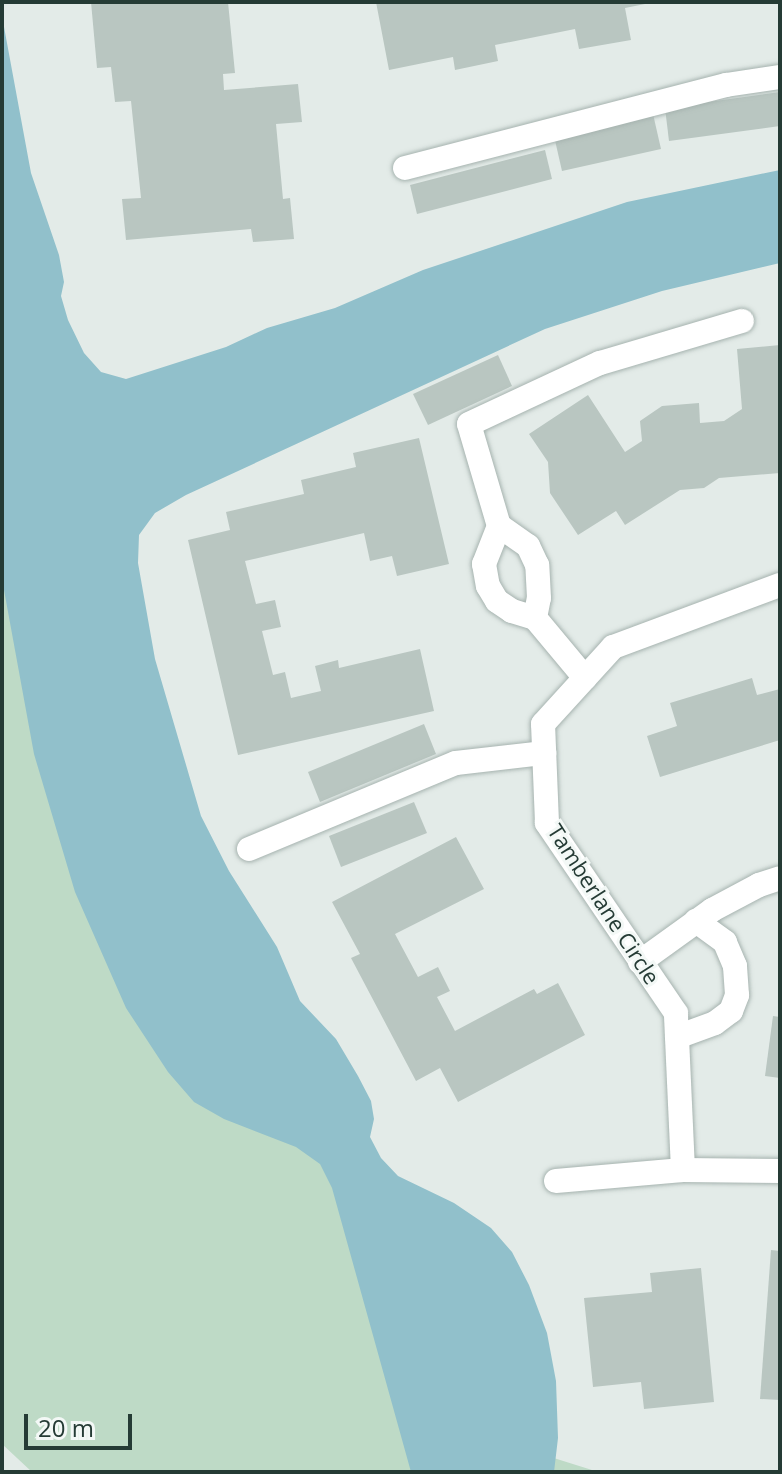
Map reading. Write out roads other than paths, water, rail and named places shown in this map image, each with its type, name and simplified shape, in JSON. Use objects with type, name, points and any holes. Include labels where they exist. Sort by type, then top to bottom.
[{"type":"street","points":[[405,168],[726,85],[780,77]]},
{"type":"street","points":[[585,678],[535,618],[512,611],[497,601],[488,586],[484,564],[499,526],[469,424],[600,363],[742,321]]},
{"type":"street","points":[[499,526],[528,546],[537,565],[539,598],[535,618]]},
{"type":"street","name":"Tamberlane Circle","points":[[683,1170],[676,1013],[547,823],[543,724],[613,647],[780,585]]},
{"type":"street","points":[[249,849],[456,763],[544,753]]},
{"type":"street","points":[[640,962],[696,921],[759,885],[780,878]]},
{"type":"street","points":[[677,1037],[715,1023],[731,1011],[737,995],[735,966],[725,942],[696,921]]},
{"type":"street","points":[[556,1181],[683,1170],[780,1171]]},
{"type":"water","points":[[2,16],[31,173],[59,255],[64,282],[61,296],[68,320],[84,353],[101,372],[126,379],[226,347],[267,328],[335,308],[423,270],[627,202],[780,170],[780,263],[662,291],[545,329],[186,495],[155,513],[139,535],[138,563],[155,659],[201,816],[229,871],[277,947],[300,1001],[336,1039],[358,1076],[371,1101],[374,1119],[370,1137],[381,1158],[398,1176],[454,1203],[491,1228],[512,1252],[529,1285],[547,1333],[556,1381],[558,1438],[554,1472],[411,1472],[332,1188],[320,1164],[296,1147],[224,1119],[194,1102],[168,1072],[126,1008],[75,892],[34,754],[2,579]]}]
